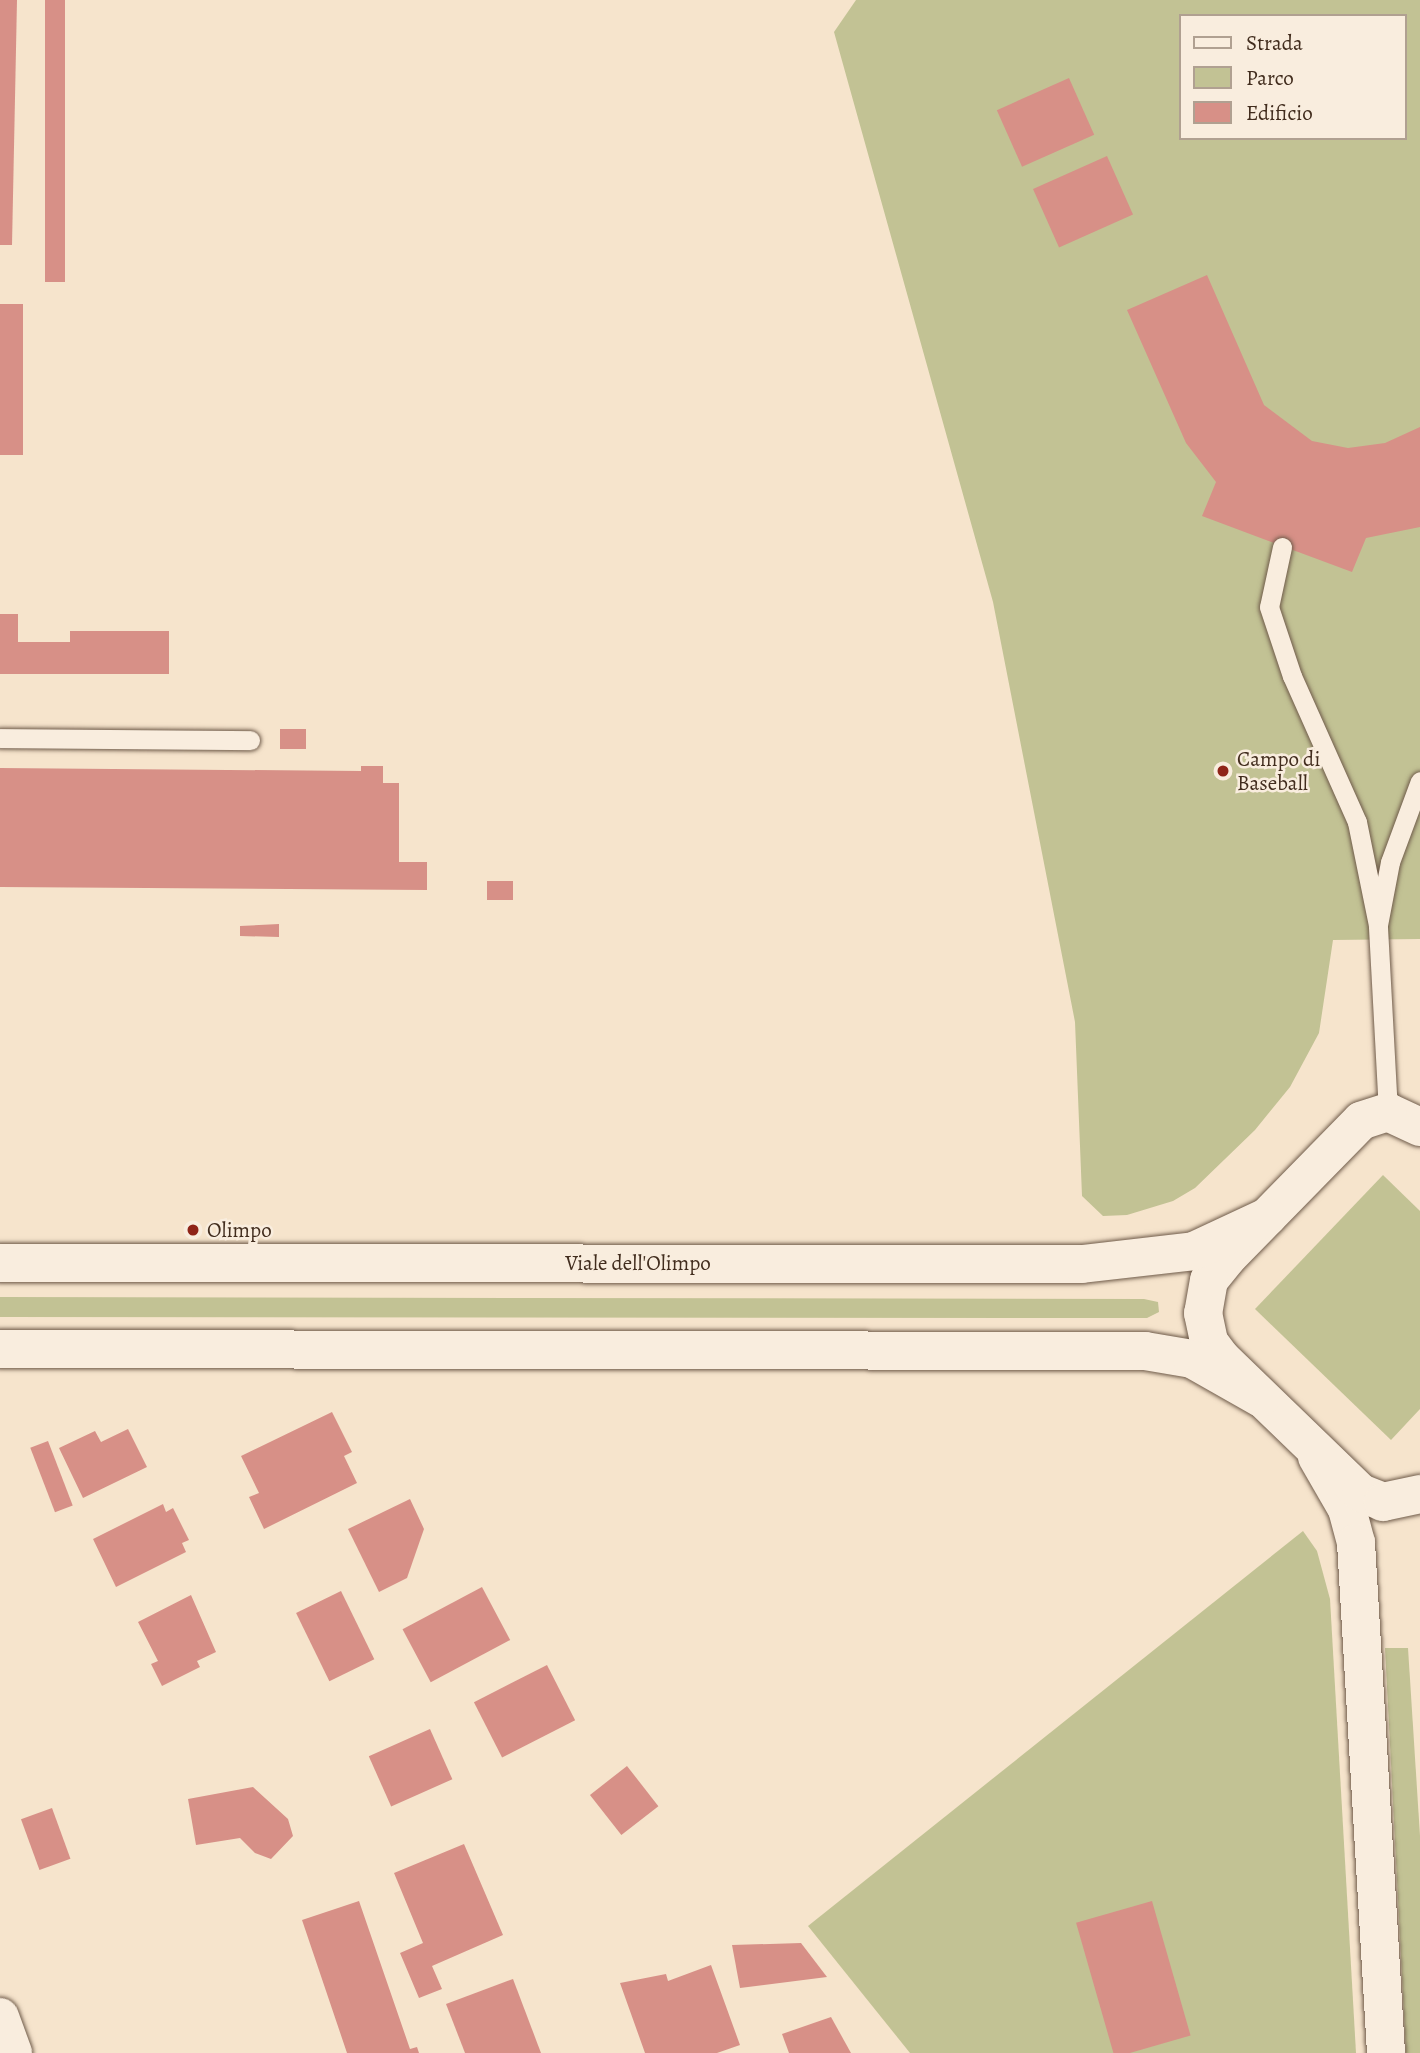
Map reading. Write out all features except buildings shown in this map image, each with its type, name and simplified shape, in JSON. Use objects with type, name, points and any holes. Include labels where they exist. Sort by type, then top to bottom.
[{"type":"street","points":[[1404,1119],[1361,1121],[1209,1280],[1203,1313],[1209,1342],[1261,1398],[1361,1493],[1383,1502],[1420,1494]]},
{"type":"street","name":"Viale dell'Olimpo","points":[[0,1262],[1082,1264],[1194,1251],[1267,1217]]},
{"type":"street","points":[[0,1349],[1145,1351],[1192,1359],[1261,1398]]},
{"type":"street","points":[[1306,1441],[1347,1509],[1356,1543],[1386,2053]]},
{"type":"street","points":[[0,2017],[13,2053]]},
{"type":"lane","points":[[1282,547],[1269,607],[1292,676],[1357,822],[1378,925],[1404,1119]]},
{"type":"lane","points":[[0,737],[250,740]]},
{"type":"lane","points":[[1378,925],[1390,862],[1420,780]]},
{"type":"green space","name":"Campo di Baseball","points":[[856,0],[1420,0],[1420,939],[1333,940],[1319,1033],[1290,1087],[1255,1130],[1195,1188],[1173,1201],[1127,1215],[1103,1216],[1082,1196],[1075,1022],[993,602],[834,32]]},
{"type":"green space","points":[[1383,1175],[1420,1211],[1420,1409],[1391,1440],[1255,1309]]},
{"type":"green space","points":[[0,1297],[1144,1299],[1158,1302],[1159,1312],[1147,1318],[0,1317]]},
{"type":"green space","points":[[1303,1531],[1317,1551],[1330,1599],[1356,2053],[910,2053],[808,1926]]},
{"type":"green space","points":[[1385,1648],[1408,1648],[1420,1836],[1420,2053],[1406,2053]]},
{"type":"place","name":"Campo di Baseball","points":[[1223,771]]},
{"type":"place","name":"Olimpo","points":[[193,1230]]}]
